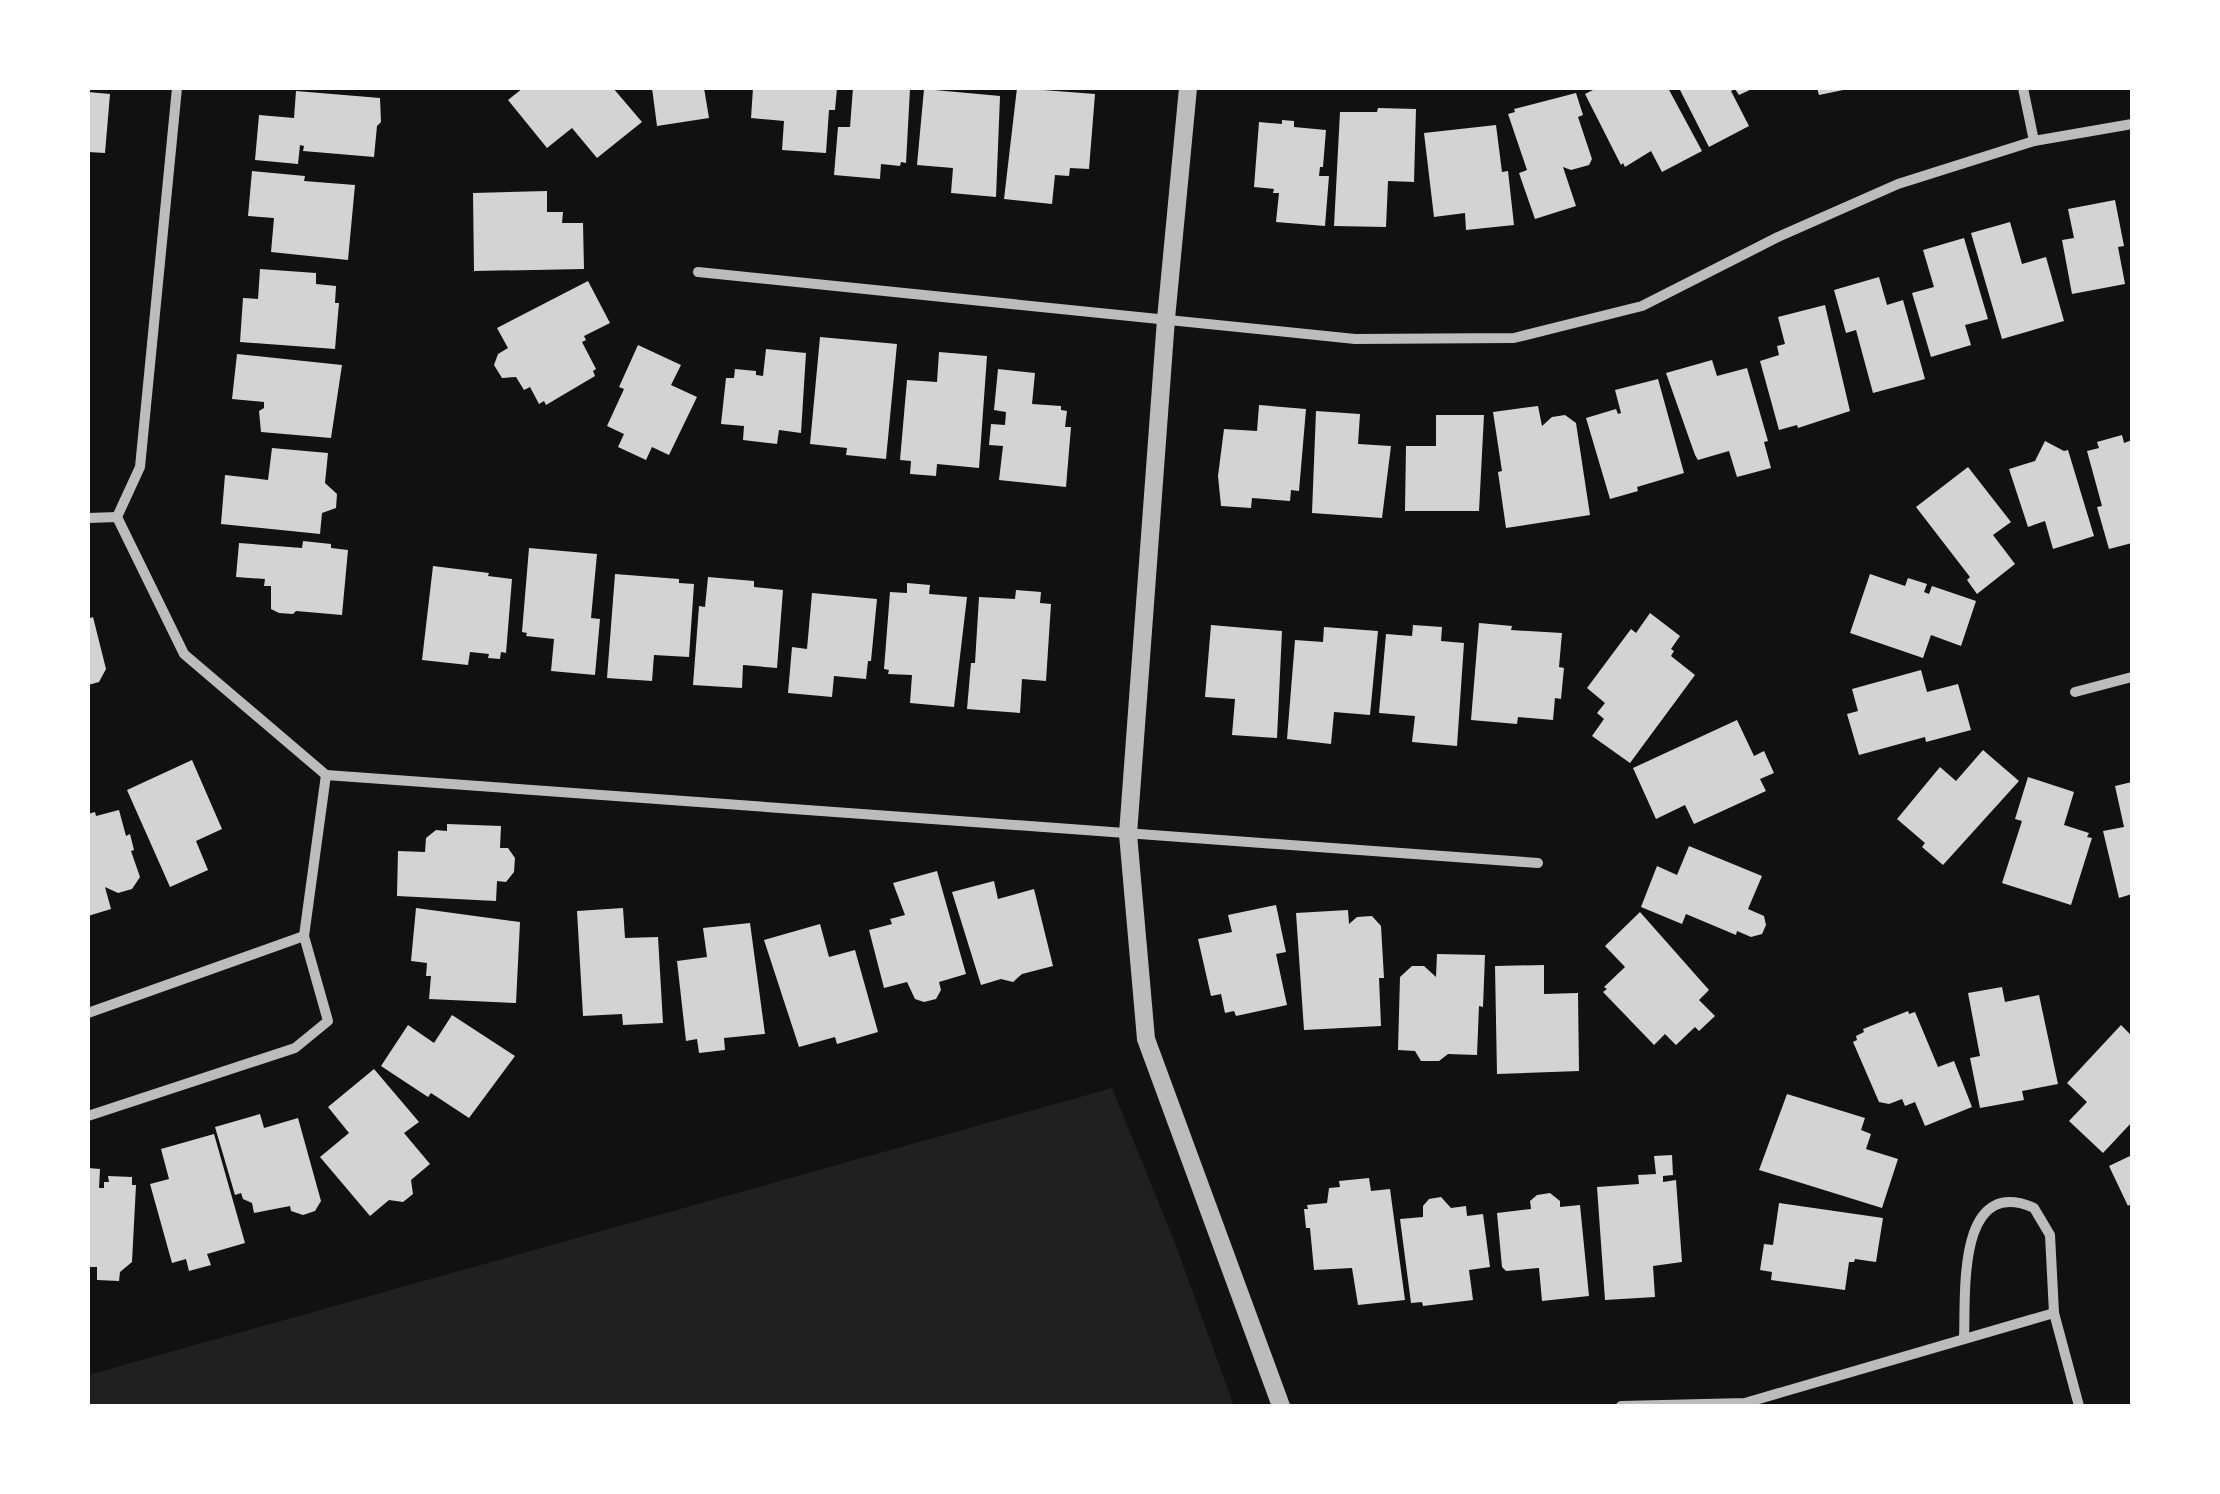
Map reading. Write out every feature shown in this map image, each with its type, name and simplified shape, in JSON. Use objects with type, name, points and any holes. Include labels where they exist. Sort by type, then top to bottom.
[{"type":"street","points":[[117,516],[140,467],[177,88]]},
{"type":"street","points":[[1188,88],[1166,319],[1128,834],[1146,1039],[1281,1406]]},
{"type":"street","points":[[2023,88],[2034,140]]},
{"type":"street","points":[[698,272],[1355,339],[1514,338],[1642,306],[1778,237],[1898,184],[2034,140],[2132,124]]},
{"type":"street","points":[[88,518],[117,516]]},
{"type":"street","points":[[117,516],[184,654],[326,775],[1538,863]]},
{"type":"street","points":[[2075,692],[2132,676]]},
{"type":"street","points":[[88,1116],[296,1048],[328,1022],[304,936],[326,775]]},
{"type":"street","points":[[88,1012],[304,936]]},
{"type":"street","points":[[1964,1338],[1971,1234],[1978,1220],[1988,1211],[2017,1204],[2034,1208],[2050,1235],[2054,1314],[2079,1406]]},
{"type":"street","points":[[1620,1406],[1745,1403],[2054,1314]]},
{"type":"shaded area","points":[[1112,1088],[1176,1246],[1234,1406],[88,1406],[88,1375]]},
{"type":"building","points":[[523,88],[613,88],[642,122],[597,158],[572,128],[547,148],[508,100]]},
{"type":"building","points":[[652,88],[704,88],[709,118],[657,126]]},
{"type":"building","points":[[753,88],[837,88],[835,110],[829,110],[826,153],[782,150],[784,121],[751,118]]},
{"type":"building","points":[[853,88],[910,89],[906,163],[881,164],[880,179],[834,175],[838,127],[850,127]]},
{"type":"building","points":[[1017,88],[1095,94],[1089,169],[1070,168],[1069,176],[1055,175],[1052,204],[1004,199]]},
{"type":"building","points":[[1592,88],[1668,88],[1702,151],[1662,172],[1651,151],[1625,167],[1621,165],[1585,94]]},
{"type":"building","points":[[1679,88],[1754,88],[1739,95],[1735,89],[1731,91],[1749,126],[1709,147]]},
{"type":"building","points":[[1817,88],[1847,88],[1848,89],[1819,95]]},
{"type":"building","points":[[924,89],[1000,96],[996,197],[951,193],[953,168],[917,165]]},
{"type":"building","points":[[296,91],[380,98],[381,122],[377,126],[374,157],[303,151],[304,146],[300,145],[298,164],[255,160],[259,115],[294,118]]},
{"type":"building","points":[[88,92],[110,94],[105,153],[88,152]]},
{"type":"building","points":[[1576,93],[1583,115],[1578,117],[1592,159],[1589,165],[1571,170],[1563,167],[1576,206],[1535,219],[1519,173],[1527,170],[1508,114],[1514,109]]},
{"type":"building","points":[[1378,108],[1416,109],[1414,182],[1388,181],[1386,227],[1334,226],[1340,112],[1377,112]]},
{"type":"building","points":[[1282,120],[1294,121],[1294,127],[1326,130],[1319,176],[1329,176],[1325,226],[1276,222],[1279,193],[1254,187],[1259,122],[1282,124]]},
{"type":"building","points":[[1496,125],[1502,172],[1508,171],[1514,225],[1466,230],[1465,213],[1434,217],[1424,133]]},
{"type":"building","points":[[252,171],[355,185],[348,260],[271,252],[274,218],[248,216]]},
{"type":"building","points":[[547,191],[547,212],[563,212],[562,223],[583,223],[584,269],[474,271],[473,193]]},
{"type":"building","points":[[2115,200],[2124,246],[2118,247],[2125,284],[2072,294],[2062,240],[2074,238],[2068,209]]},
{"type":"building","points":[[2010,222],[2022,264],[2046,257],[2064,321],[2002,339],[1971,233]]},
{"type":"building","points":[[1964,238],[1988,319],[1965,325],[1971,345],[1931,357],[1912,293],[1934,287],[1923,250]]},
{"type":"building","points":[[260,269],[316,273],[316,284],[336,286],[335,303],[339,303],[335,349],[240,342],[243,298],[258,299]]},
{"type":"building","points":[[1879,277],[1887,305],[1903,300],[1925,379],[1873,393],[1856,330],[1846,333],[1834,290]]},
{"type":"building","points":[[588,281],[610,323],[584,336],[586,340],[582,342],[596,369],[595,376],[546,405],[544,401],[539,404],[530,387],[524,390],[516,377],[502,378],[494,365],[498,354],[508,348],[497,328]]},
{"type":"building","points":[[1825,305],[1850,411],[1779,430],[1760,361],[1779,355],[1777,346],[1785,344],[1778,317]]},
{"type":"building","points":[[820,337],[897,344],[886,459],[846,455],[847,448],[810,444]]},
{"type":"building","points":[[638,345],[681,365],[671,385],[697,397],[669,455],[652,447],[646,460],[618,447],[624,434],[607,426]]},
{"type":"building","points":[[766,349],[806,353],[801,433],[779,430],[777,444],[743,440],[744,426],[721,424],[726,378],[734,378],[735,369],[756,371],[756,375],[763,376]]},
{"type":"building","points":[[939,352],[987,356],[979,468],[937,464],[936,476],[910,474],[911,461],[900,460],[907,380],[937,382]]},
{"type":"building","points":[[237,354],[342,365],[331,438],[261,432],[259,411],[264,402],[232,399]]},
{"type":"building","points":[[1712,360],[1717,376],[1747,368],[1768,441],[1764,442],[1771,468],[1737,477],[1729,451],[1698,460],[1695,455],[1666,373]]},
{"type":"building","points":[[998,369],[1035,373],[1032,404],[1061,406],[1061,410],[1067,411],[1065,427],[1071,427],[1066,487],[999,480],[1003,446],[989,445],[991,424],[1005,425],[1006,412],[994,410]]},
{"type":"building","points":[[1658,379],[1684,473],[1610,499],[1586,418],[1616,409],[1621,413],[1615,390]]},
{"type":"building","points":[[1259,405],[1306,409],[1299,491],[1291,490],[1290,501],[1252,498],[1251,508],[1221,506],[1218,476],[1224,429],[1257,431]]},
{"type":"building","points":[[1538,406],[1542,426],[1552,417],[1565,415],[1576,423],[1590,515],[1506,528],[1493,412]]},
{"type":"building","points":[[1316,411],[1360,414],[1358,444],[1391,446],[1382,518],[1312,513]]},
{"type":"building","points":[[1436,415],[1484,415],[1479,511],[1405,511],[1406,446],[1436,446]]},
{"type":"building","points":[[2122,435],[2124,443],[2132,440],[2132,543],[2109,549],[2087,451],[2099,448],[2097,442]]},
{"type":"building","points":[[2045,441],[2068,450],[2094,536],[2053,549],[2045,521],[2028,527],[2009,469],[2035,461]]},
{"type":"building","points":[[272,448],[328,453],[325,483],[337,494],[336,508],[322,513],[320,534],[221,524],[225,475],[268,480]]},
{"type":"building","points":[[1968,467],[2011,522],[1993,535],[2015,564],[1977,594],[1967,580],[1970,577],[1916,507]]},
{"type":"building","points":[[303,541],[348,550],[342,615],[279,613],[271,609],[271,586],[264,586],[265,579],[236,577],[239,543],[302,548]]},
{"type":"building","points":[[529,548],[597,554],[591,618],[600,619],[595,675],[551,671],[554,639],[526,636],[522,632]]},
{"type":"building","points":[[433,566],[512,579],[506,653],[501,652],[500,659],[470,652],[468,665],[422,660]]},
{"type":"building","points":[[615,574],[679,579],[679,583],[694,584],[689,657],[654,655],[652,681],[607,678]]},
{"type":"building","points":[[1870,574],[1905,586],[1908,578],[1927,584],[1924,592],[1929,594],[1932,586],[1976,601],[1961,646],[1931,635],[1923,658],[1850,633]]},
{"type":"building","points":[[708,577],[754,581],[754,587],[783,590],[777,668],[743,665],[742,688],[693,685],[699,606],[705,607]]},
{"type":"building","points":[[907,583],[930,585],[929,594],[967,597],[954,707],[910,703],[912,675],[888,674],[889,670],[884,669],[890,592],[907,593]]},
{"type":"building","points":[[1016,590],[1041,592],[1040,603],[1051,604],[1046,681],[1022,679],[1020,713],[967,709],[971,663],[975,663],[979,597],[1015,599]]},
{"type":"building","points":[[812,593],[877,599],[866,679],[834,676],[832,697],[788,693],[792,647],[807,649]]},
{"type":"building","points":[[1650,613],[1680,636],[1671,656],[1695,675],[1630,763],[1592,736],[1604,719],[1597,713],[1605,703],[1587,688],[1631,629],[1636,633]]},
{"type":"building","points":[[93,617],[106,669],[99,682],[88,685],[88,619]]},
{"type":"building","points":[[1479,623],[1512,626],[1511,630],[1562,633],[1561,699],[1555,698],[1553,720],[1518,717],[1517,724],[1471,720]]},
{"type":"building","points":[[1211,625],[1282,631],[1277,738],[1232,735],[1235,699],[1205,697]]},
{"type":"building","points":[[1413,625],[1442,627],[1441,641],[1464,643],[1457,746],[1412,742],[1415,716],[1379,713],[1386,634],[1412,636]]},
{"type":"building","points":[[1324,627],[1378,631],[1370,715],[1334,712],[1331,744],[1287,739],[1295,640],[1323,642]]},
{"type":"building","points":[[1921,670],[1927,692],[1958,684],[1971,730],[1926,742],[1925,737],[1859,755],[1847,714],[1858,711],[1852,689]]},
{"type":"building","points":[[1737,720],[1754,756],[1764,751],[1774,773],[1760,779],[1766,791],[1694,824],[1685,805],[1656,819],[1633,768]]},
{"type":"building","points":[[1983,750],[2019,781],[1943,865],[1897,819],[1940,767],[1956,781]]},
{"type":"building","points":[[192,760],[222,829],[196,841],[208,870],[170,887],[127,790]]},
{"type":"building","points":[[2028,777],[2074,792],[2064,825],[2089,833],[2087,837],[2092,838],[2071,905],[2002,883],[2022,821],[2015,819]]},
{"type":"building","points":[[2132,782],[2132,894],[2119,898],[2103,831],[2124,827],[2115,786]]},
{"type":"building","points":[[119,810],[126,836],[130,834],[140,877],[132,889],[118,893],[105,887],[111,909],[88,916],[88,814],[95,812],[96,816]]},
{"type":"building","points":[[447,824],[501,826],[500,848],[508,848],[515,858],[514,872],[506,882],[497,881],[496,901],[397,896],[398,851],[425,852],[426,838],[436,830],[447,831]]},
{"type":"building","points":[[1689,846],[1762,876],[1748,909],[1764,916],[1762,934],[1751,937],[1737,931],[1736,935],[1686,914],[1682,924],[1641,907],[1657,866],[1677,875]]},
{"type":"building","points":[[937,871],[966,974],[939,982],[941,990],[936,999],[924,1002],[915,999],[907,982],[884,988],[869,930],[892,924],[890,919],[905,915],[893,883]]},
{"type":"building","points":[[994,881],[998,899],[1034,889],[1053,966],[1022,974],[1013,982],[1001,979],[981,985],[952,892]]},
{"type":"building","points":[[1276,905],[1286,952],[1276,954],[1287,1005],[1236,1016],[1234,1011],[1225,1013],[1221,994],[1211,996],[1198,939],[1232,932],[1228,915]]},
{"type":"building","points":[[416,908],[520,922],[516,1003],[429,999],[431,976],[426,976],[427,963],[411,961]]},
{"type":"building","points":[[623,908],[625,938],[658,937],[663,1023],[623,1025],[622,1014],[583,1016],[577,911]]},
{"type":"building","points":[[1348,910],[1349,924],[1357,917],[1372,916],[1381,926],[1381,1026],[1304,1030],[1296,913]]},
{"type":"building","points":[[1640,912],[1709,990],[1699,1000],[1715,1016],[1699,1031],[1695,1027],[1676,1045],[1665,1034],[1654,1045],[1603,992],[1625,967],[1605,946]]},
{"type":"building","points":[[750,923],[765,1034],[724,1038],[725,1050],[699,1053],[697,1039],[686,1041],[677,961],[707,957],[703,928]]},
{"type":"building","points":[[820,924],[829,957],[855,950],[878,1032],[837,1044],[835,1037],[799,1047],[764,940]]},
{"type":"building","points":[[1437,954],[1485,955],[1477,1055],[1448,1054],[1439,1061],[1421,1061],[1415,1051],[1398,1050],[1400,977],[1412,966],[1424,966],[1436,977]]},
{"type":"building","points":[[1544,965],[1544,994],[1578,993],[1579,1071],[1497,1074],[1495,966]]},
{"type":"building","points":[[2002,987],[2005,1002],[2039,995],[2058,1084],[2022,1091],[2024,1100],[1980,1108],[1970,1058],[1980,1056],[1968,993]]},
{"type":"building","points":[[1908,1011],[1915,1012],[1938,1067],[1954,1061],[1972,1107],[1925,1126],[1915,1102],[1905,1106],[1902,1099],[1889,1104],[1879,1102],[1853,1042],[1863,1029]]},
{"type":"building","points":[[452,1015],[515,1056],[469,1118],[381,1066],[408,1025],[434,1043]]},
{"type":"building","points":[[2121,1025],[2132,1036],[2132,1122],[2103,1153],[2069,1121],[2087,1102],[2067,1083]]},
{"type":"building","points":[[374,1069],[419,1122],[404,1133],[430,1164],[411,1180],[413,1194],[403,1202],[389,1200],[370,1216],[320,1157],[349,1133],[328,1107]]},
{"type":"building","points":[[1787,1094],[1865,1118],[1861,1130],[1871,1134],[1866,1149],[1898,1159],[1882,1208],[1759,1170]]},
{"type":"building","points":[[260,1114],[264,1128],[298,1118],[321,1201],[315,1211],[303,1215],[291,1211],[290,1206],[254,1213],[252,1203],[243,1199],[241,1193],[235,1195],[215,1127]]},
{"type":"building","points":[[214,1134],[245,1243],[207,1254],[211,1265],[189,1271],[186,1259],[172,1263],[150,1184],[169,1179],[161,1149]]},
{"type":"building","points":[[1672,1155],[1673,1175],[1663,1176],[1663,1182],[1676,1180],[1682,1262],[1653,1266],[1655,1297],[1605,1300],[1597,1187],[1639,1184],[1638,1175],[1656,1174],[1654,1156]]},
{"type":"building","points":[[2132,1155],[2132,1203],[2128,1206],[2109,1166]]},
{"type":"building","points":[[88,1168],[100,1169],[99,1188],[109,1182],[108,1176],[132,1177],[132,1185],[136,1185],[132,1262],[120,1272],[119,1281],[97,1280],[97,1267],[88,1267]]},
{"type":"building","points":[[1369,1178],[1371,1191],[1390,1189],[1405,1300],[1358,1305],[1352,1268],[1314,1270],[1304,1209],[1308,1209],[1307,1205],[1327,1203],[1329,1188],[1340,1187],[1339,1181]]},
{"type":"building","points":[[1550,1193],[1560,1201],[1560,1207],[1580,1205],[1589,1296],[1542,1301],[1539,1268],[1506,1271],[1502,1267],[1497,1213],[1531,1209],[1530,1201],[1537,1195]]},
{"type":"building","points":[[1441,1197],[1451,1208],[1466,1206],[1467,1216],[1483,1214],[1490,1267],[1469,1270],[1473,1300],[1423,1306],[1422,1302],[1411,1303],[1400,1219],[1423,1217],[1423,1206],[1429,1199]]},
{"type":"building","points":[[1779,1203],[1883,1218],[1876,1262],[1849,1262],[1845,1290],[1771,1280],[1772,1272],[1760,1270],[1764,1244],[1773,1245]]}]
